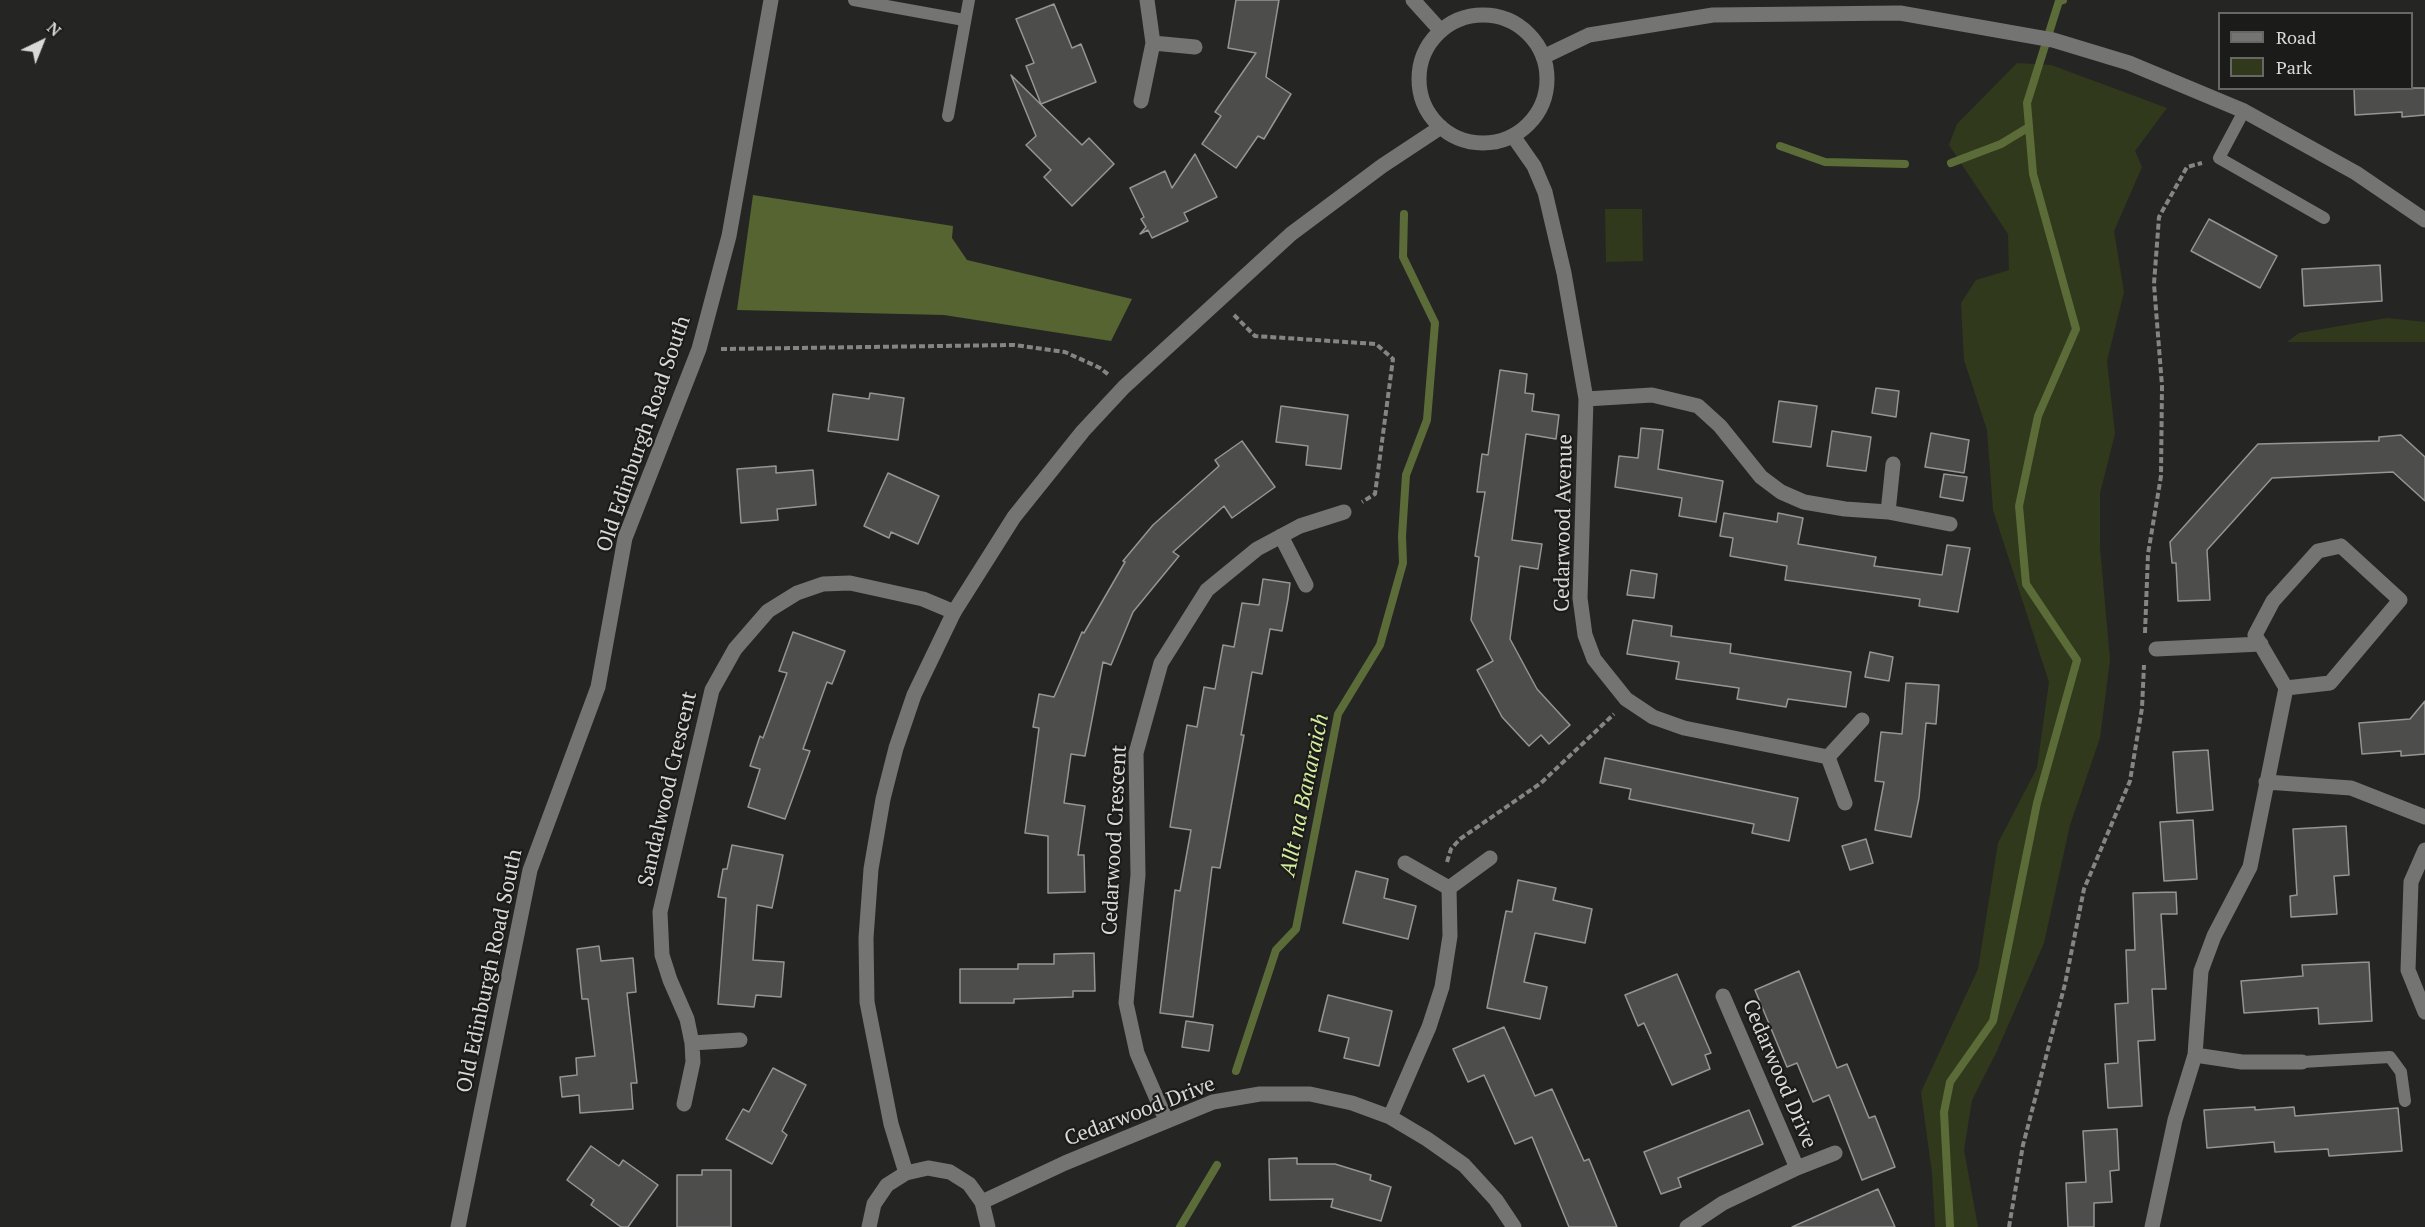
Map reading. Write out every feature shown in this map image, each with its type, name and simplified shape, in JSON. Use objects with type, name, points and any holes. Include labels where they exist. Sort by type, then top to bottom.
[{"type":"street","name":"Old Edinburgh Road South","points":[[458,1227],[530,870],[597,687],[625,538],[699,349],[729,236],[771,0]]},
{"type":"street","points":[[1141,101],[1153,43],[1147,0]]},
{"type":"street","points":[[1413,0],[1441,31]]},
{"type":"street","points":[[1543,57],[1589,35],[1713,15],[1900,6],[2053,39],[2129,63],[2244,111],[2423,213]]},
{"type":"street","points":[[1478,15],[1499,17],[1517,25],[1533,39],[1543,57],[1547,75],[1546,93],[1540,110],[1528,125],[1513,136],[1495,142],[1476,142],[1457,138],[1442,127],[1428,111],[1420,90],[1420,69],[1427,48],[1441,31],[1458,20],[1478,15]]},
{"type":"street","points":[[1153,43],[1195,47]]},
{"type":"street","points":[[906,1173],[891,1124],[867,1002],[866,938],[871,869],[883,799],[896,748],[914,695],[954,612],[1014,517],[1083,431],[1124,387],[1291,234],[1336,199],[1442,127]]},
{"type":"street","name":"Cedarwood Avenue","points":[[1513,136],[1534,166],[1545,192],[1564,273],[1586,399],[1581,598],[1585,635],[1594,659],[1626,699],[1653,717],[1684,728],[1828,757]]},
{"type":"street","points":[[1586,399],[1652,395],[1698,406],[1720,426],[1761,477],[1781,492],[1804,502],[1845,509],[1888,512],[1950,524]]},
{"type":"street","points":[[1888,512],[1893,464]]},
{"type":"street","name":"Cedarwood Crescent","points":[[1166,1120],[1137,1053],[1126,1003],[1138,875],[1136,753],[1161,663],[1207,590],[1257,549],[1300,526],[1344,512]]},
{"type":"street","points":[[1281,536],[1306,585]]},
{"type":"street","points":[[2152,1227],[2175,1120],[2194,1055],[2202,971],[2214,936],[2250,867],[2286,688],[2255,635],[2273,601],[2318,551],[2341,546],[2400,600],[2330,683],[2286,688]]},
{"type":"street","name":"Sandalwood Crescent","points":[[684,1104],[693,1062],[692,1043],[687,1019],[662,955],[660,912],[712,690],[735,649],[768,611],[798,593],[824,584],[850,583],[923,599],[954,612]]},
{"type":"street","points":[[2156,649],[2261,644]]},
{"type":"street","points":[[1845,803],[1828,757],[1862,720]]},
{"type":"street","points":[[2266,782],[2351,789],[2425,817]]},
{"type":"street","points":[[2425,850],[2411,882],[2408,970],[2425,1012]]},
{"type":"street","points":[[1444,884],[1490,858]]},
{"type":"street","points":[[1404,863],[1444,884]]},
{"type":"street","points":[[1390,1117],[1429,1027],[1442,987],[1450,936],[1444,884]]},
{"type":"street","name":"Cedarwood Drive","points":[[1723,996],[1797,1168]]},
{"type":"street","points":[[692,1043],[740,1040]]},
{"type":"street","points":[[2194,1055],[2242,1062],[2302,1062]]},
{"type":"street","name":"Cedarwood Drive","points":[[982,1202],[1166,1120],[1213,1102],[1270,1094],[1310,1094],[1352,1103],[1390,1117],[1427,1138],[1464,1165],[1496,1200],[1514,1227]]},
{"type":"street","name":"Cedarwood Drive","points":[[1687,1227],[1723,1203],[1835,1153]]},
{"type":"street","points":[[869,1227],[874,1204],[887,1185],[906,1173],[927,1168],[950,1172],[969,1184],[982,1202],[988,1227]]},
{"type":"lane","points":[[855,0],[964,20]]},
{"type":"lane","points":[[948,116],[969,0]]},
{"type":"lane","points":[[2244,111],[2219,158],[2324,218]]},
{"type":"lane","points":[[2302,1062],[2390,1057],[2401,1072],[2405,1101]]},
{"type":"path","points":[[2145,637],[2148,554],[2161,476],[2162,386],[2154,284],[2160,218],[2187,167],[2219,158]]},
{"type":"path","points":[[1219,299],[1255,336],[1377,344],[1393,359],[1375,494],[1344,512]]},
{"type":"path","points":[[699,349],[1014,345],[1065,352],[1100,368],[1124,387]]},
{"type":"path","points":[[2009,1227],[2023,1145],[2065,984],[2084,889],[2130,781],[2142,708],[2144,661]]},
{"type":"path","points":[[1444,884],[1451,849],[1460,839],[1541,783],[1601,728],[1626,699]]},
{"type":"green space","points":[[2017,63],[2051,65],[2167,108],[2135,151],[2142,167],[2114,231],[2124,292],[2107,361],[2115,434],[2100,493],[2100,548],[2110,660],[2100,738],[2070,825],[2044,943],[1996,1053],[1972,1100],[1964,1150],[1978,1227],[1935,1227],[1932,1173],[1921,1092],[1978,969],[1998,843],[2037,768],[2049,682],[1993,510],[1987,430],[1964,360],[1961,303],[1976,280],[2009,270],[2008,234],[1949,145],[1957,124]]},
{"type":"green space","points":[[753,195],[953,226],[952,238],[967,260],[1132,299],[1111,341],[944,315],[737,310]]},
{"type":"green space","points":[[1605,209],[1642,209],[1643,261],[1606,262]]},
{"type":"green space","points":[[2387,318],[2425,322],[2425,342],[2287,342],[2299,333]]},
{"type":"building","points":[[1236,0],[1279,0],[1266,77],[1291,94],[1264,139],[1258,136],[1236,168],[1202,144],[1221,116],[1215,112],[1256,53],[1228,48]]},
{"type":"building","points":[[1054,4],[1072,48],[1081,44],[1096,82],[1041,104],[1026,66],[1034,63],[1016,19]]},
{"type":"building","points":[[1011,75],[1082,145],[1089,138],[1114,164],[1072,206],[1044,177],[1051,170],[1026,145],[1036,136]]},
{"type":"building","points":[[2425,88],[2425,115],[2402,117],[2402,112],[2355,115],[2354,90]]},
{"type":"building","points":[[1195,154],[1217,197],[1184,213],[1188,221],[1152,238],[1148,230],[1140,234],[1146,227],[1141,219],[1144,217],[1130,188],[1165,171],[1172,188]]},
{"type":"building","points":[[2209,219],[2277,256],[2260,288],[2191,251]]},
{"type":"building","points":[[2380,265],[2382,301],[2304,306],[2302,269]]},
{"type":"building","points":[[1500,370],[1527,374],[1525,393],[1534,394],[1532,411],[1559,415],[1556,439],[1526,434],[1512,540],[1542,544],[1538,569],[1520,566],[1510,639],[1537,689],[1570,725],[1549,744],[1541,735],[1529,746],[1502,717],[1477,670],[1493,661],[1471,620],[1479,557],[1475,556],[1485,492],[1477,492],[1482,454],[1488,455]]},
{"type":"building","points":[[1876,388],[1899,391],[1896,417],[1872,413]]},
{"type":"building","points":[[870,393],[904,398],[898,440],[828,431],[833,394],[869,399]]},
{"type":"building","points":[[1779,401],[1817,406],[1811,447],[1773,442]]},
{"type":"building","points":[[1281,406],[1348,415],[1341,469],[1306,465],[1308,446],[1276,442]]},
{"type":"building","points":[[1641,428],[1663,430],[1658,469],[1723,481],[1716,522],[1679,516],[1682,498],[1615,487],[1619,456],[1638,458]]},
{"type":"building","points":[[1832,431],[1871,437],[1866,471],[1827,466]]},
{"type":"building","points":[[1931,433],[1969,440],[1964,473],[1925,467]]},
{"type":"building","points":[[2401,435],[2425,457],[2425,501],[2393,472],[2272,478],[2207,550],[2210,600],[2178,601],[2176,563],[2172,563],[2170,542],[2258,444],[2379,441],[2379,437]]},
{"type":"building","points":[[1242,441],[1275,487],[1232,518],[1224,506],[1173,552],[1179,556],[1133,612],[1111,665],[1103,662],[1085,756],[1071,754],[1064,803],[1085,806],[1078,855],[1084,855],[1085,892],[1048,893],[1048,836],[1025,833],[1039,728],[1033,727],[1039,694],[1054,697],[1082,632],[1084,633],[1125,562],[1123,561],[1153,525],[1219,466],[1215,460]]},
{"type":"building","points":[[776,466],[776,473],[813,470],[816,505],[777,509],[778,520],[741,523],[737,469]]},
{"type":"building","points":[[888,473],[939,496],[918,544],[891,532],[889,538],[864,526]]},
{"type":"building","points":[[1944,474],[1967,477],[1963,501],[1940,497]]},
{"type":"building","points":[[1724,513],[1777,522],[1778,513],[1803,518],[1798,544],[1876,557],[1874,566],[1942,575],[1947,545],[1970,548],[1958,612],[1919,606],[1920,599],[1785,580],[1787,566],[1730,556],[1733,538],[1720,536]]},
{"type":"building","points":[[1631,570],[1657,574],[1654,598],[1627,595]]},
{"type":"building","points":[[1263,579],[1290,583],[1288,599],[1282,631],[1270,629],[1262,674],[1252,672],[1241,735],[1244,735],[1220,868],[1212,867],[1193,1017],[1160,1013],[1175,890],[1180,891],[1191,830],[1170,827],[1187,725],[1197,727],[1204,687],[1215,689],[1223,645],[1234,647],[1242,603],[1259,605]]},
{"type":"building","points":[[1633,620],[1672,626],[1671,636],[1731,644],[1730,653],[1851,672],[1846,707],[1788,699],[1786,707],[1737,699],[1739,688],[1676,679],[1679,662],[1627,654]]},
{"type":"building","points":[[793,632],[845,651],[832,684],[827,682],[803,749],[810,751],[785,819],[748,807],[760,769],[750,766],[787,673],[779,671]]},
{"type":"building","points":[[1870,652],[1893,657],[1889,681],[1865,677]]},
{"type":"building","points":[[1906,683],[1939,685],[1936,724],[1926,723],[1919,798],[1911,837],[1875,830],[1884,782],[1875,781],[1881,732],[1902,734]]},
{"type":"building","points":[[2425,701],[2425,754],[2401,756],[2401,751],[2362,754],[2359,723],[2410,719]]},
{"type":"building","points":[[2208,750],[2213,810],[2177,813],[2173,752]]},
{"type":"building","points":[[1605,758],[1798,798],[1789,841],[1752,833],[1754,824],[1629,799],[1631,789],[1600,783]]},
{"type":"building","points":[[2193,820],[2197,879],[2164,881],[2160,822]]},
{"type":"building","points":[[2346,826],[2349,875],[2334,876],[2337,914],[2291,917],[2290,896],[2297,895],[2293,829]]},
{"type":"building","points":[[1866,839],[1873,863],[1850,870],[1842,846]]},
{"type":"building","points":[[732,845],[783,855],[772,908],[757,905],[753,960],[784,962],[781,997],[756,995],[754,1007],[718,1004],[726,898],[718,897],[723,869],[727,869]]},
{"type":"building","points":[[1356,871],[1388,879],[1384,898],[1416,906],[1408,939],[1343,923]]},
{"type":"building","points":[[1518,880],[1556,888],[1553,900],[1592,909],[1585,943],[1535,933],[1524,982],[1547,987],[1540,1019],[1487,1008],[1506,911],[1512,912]]},
{"type":"building","points":[[2176,892],[2177,914],[2161,914],[2166,989],[2152,989],[2155,1040],[2138,1041],[2142,1106],[2108,1108],[2105,1064],[2118,1063],[2115,1004],[2128,1003],[2126,950],[2135,950],[2133,893]]},
{"type":"building","points":[[599,946],[601,961],[633,958],[636,992],[627,993],[637,1083],[631,1083],[633,1109],[580,1113],[579,1095],[562,1097],[560,1077],[577,1075],[576,1058],[595,1056],[588,999],[582,999],[577,949]]},
{"type":"building","points":[[1094,953],[1095,991],[1073,991],[1073,997],[1014,999],[1014,1003],[960,1003],[960,969],[1018,969],[1018,964],[1054,964],[1054,954]]},
{"type":"building","points":[[2369,962],[2372,1021],[2319,1024],[2318,1008],[2244,1013],[2241,981],[2303,976],[2302,965]]},
{"type":"building","points":[[1799,971],[1837,1068],[1847,1064],[1869,1118],[1875,1116],[1895,1167],[1862,1180],[1829,1095],[1813,1102],[1797,1063],[1787,1067],[1755,990]]},
{"type":"building","points":[[1677,974],[1711,1053],[1705,1055],[1710,1069],[1672,1085],[1644,1023],[1638,1026],[1625,995]]},
{"type":"building","points":[[1328,995],[1392,1011],[1379,1066],[1344,1058],[1349,1038],[1319,1031]]},
{"type":"building","points":[[1186,1021],[1213,1025],[1209,1051],[1182,1047]]},
{"type":"building","points":[[1504,1027],[1535,1096],[1552,1089],[1584,1161],[1589,1159],[1617,1227],[1569,1227],[1532,1137],[1515,1144],[1484,1075],[1468,1082],[1453,1049]]},
{"type":"building","points":[[773,1068],[806,1085],[782,1131],[787,1135],[772,1164],[726,1139],[743,1109],[749,1112]]},
{"type":"building","points":[[2255,1107],[2255,1110],[2294,1107],[2295,1116],[2398,1108],[2402,1151],[2329,1156],[2328,1149],[2275,1152],[2274,1142],[2207,1148],[2204,1110]]},
{"type":"building","points":[[1749,1110],[1763,1144],[1678,1178],[1681,1187],[1661,1194],[1644,1152]]},
{"type":"building","points":[[2117,1129],[2119,1170],[2110,1171],[2112,1202],[2094,1203],[2094,1227],[2068,1227],[2066,1183],[2086,1182],[2083,1131]]},
{"type":"building","points":[[591,1146],[619,1166],[623,1160],[658,1185],[628,1227],[621,1227],[591,1205],[594,1200],[567,1180]]},
{"type":"building","points":[[1297,1158],[1297,1164],[1335,1164],[1371,1175],[1370,1180],[1391,1187],[1381,1221],[1331,1207],[1333,1199],[1270,1200],[1269,1159]]},
{"type":"building","points":[[702,1170],[731,1170],[731,1227],[677,1227],[677,1175],[702,1175]]},
{"type":"building","points":[[1878,1189],[1895,1227],[1792,1227]]},
{"type":"waterway","points":[[1950,1227],[1944,1112],[1950,1082],[1993,1021],[2037,803],[2077,660],[2026,584],[2019,506],[2038,416],[2076,329],[2033,174],[2027,103],[2059,1],[2063,0]]},
{"type":"waterway","points":[[1951,163],[2001,144],[2029,127]]},
{"type":"waterway","points":[[1780,146],[1825,162],[1905,164]]},
{"type":"waterway","name":"Allt na Banaraich","points":[[1236,1071],[1276,950],[1296,929],[1338,714],[1380,645],[1403,563],[1402,536],[1406,475],[1427,420],[1435,323],[1403,257],[1404,214]]},
{"type":"waterway","name":"Allt na Banaraich","points":[[1180,1227],[1217,1165]]}]
